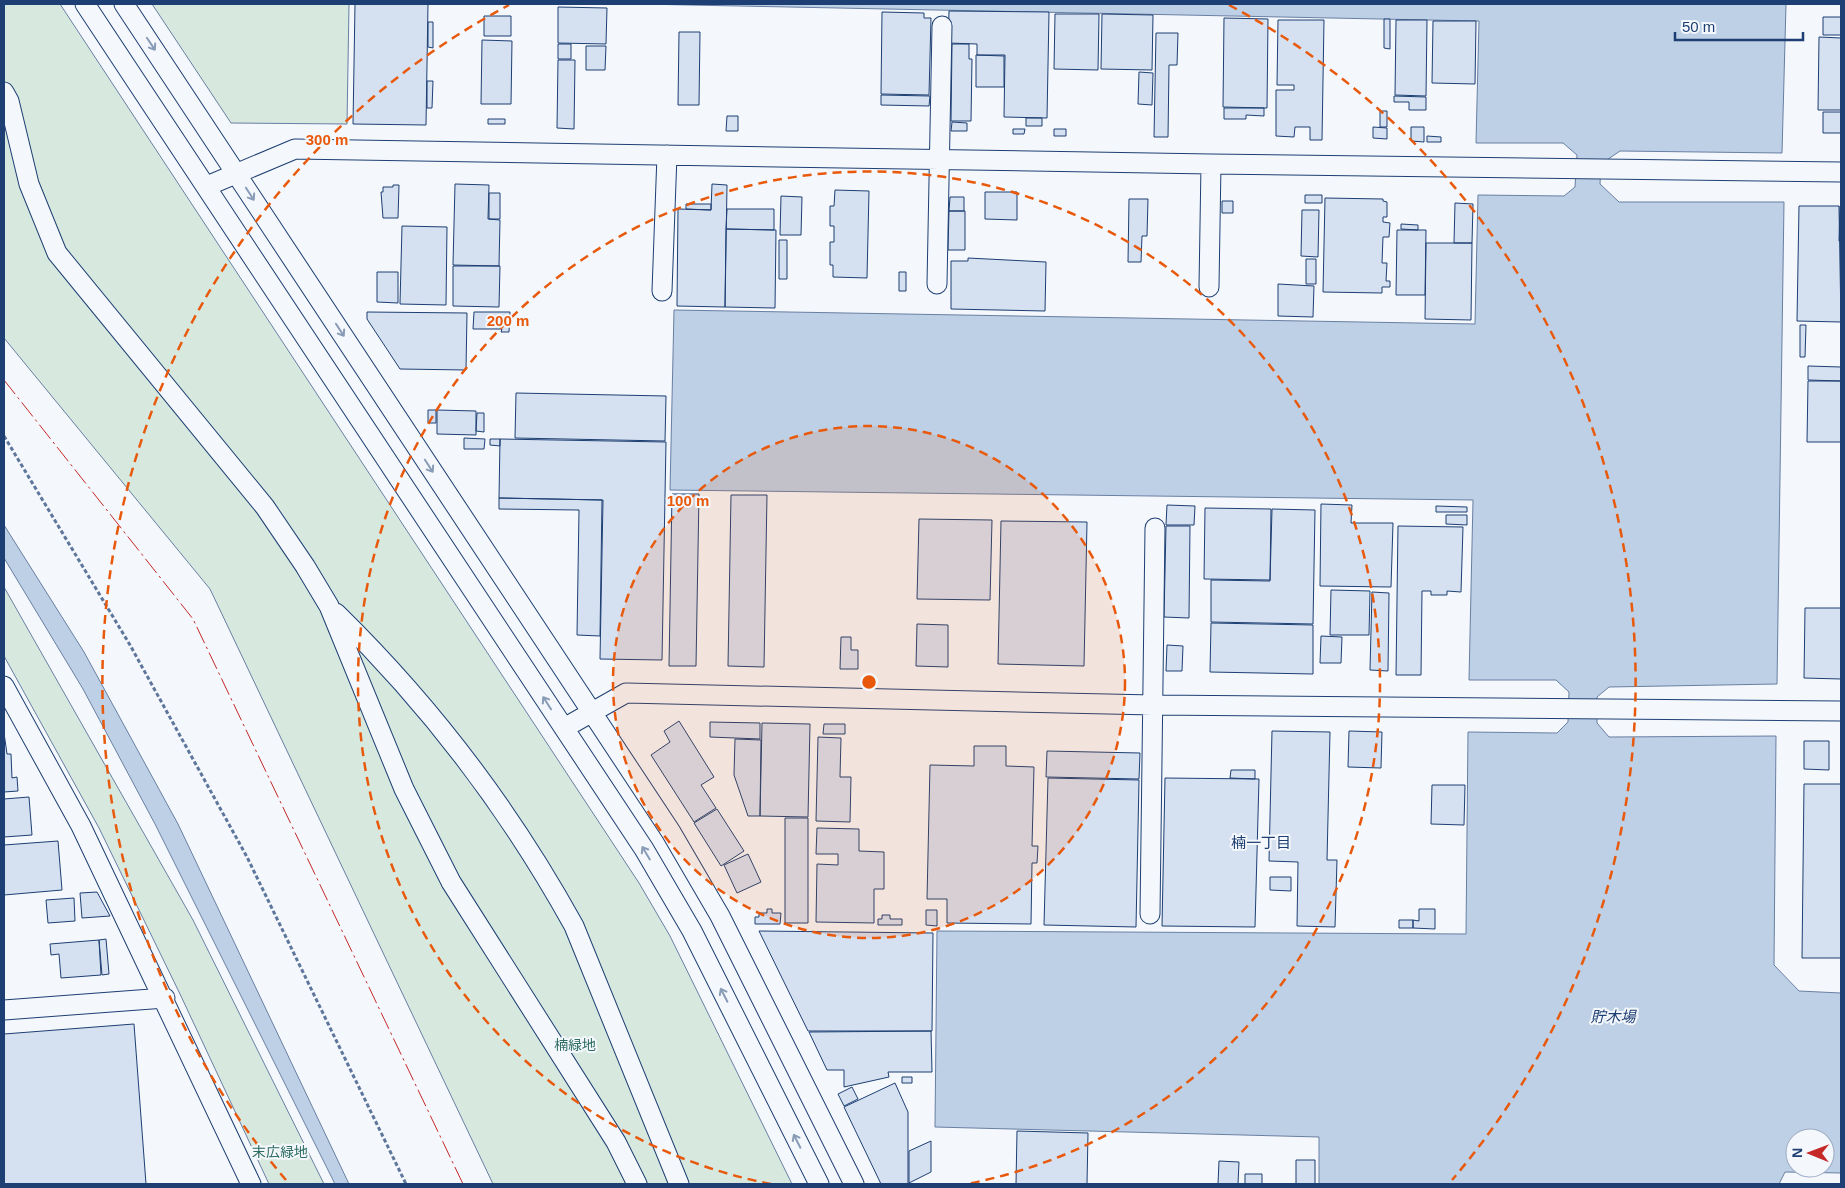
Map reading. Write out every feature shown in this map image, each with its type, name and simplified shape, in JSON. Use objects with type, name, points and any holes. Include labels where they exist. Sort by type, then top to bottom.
[{"type":"street","points":[[85,4],[644,849],[692,931],[819,1184]]},
{"type":"street","points":[[124,4],[671,832],[720,916],[854,1184]]},
{"type":"street","points":[[937,284],[942,26]]},
{"type":"street","points":[[4,92],[9,101],[29,184],[57,253],[265,507],[305,566],[329,606],[404,789],[451,882],[616,1142],[637,1184]]},
{"type":"street","points":[[207,186],[295,149],[1841,172]]},
{"type":"street","points":[[662,291],[667,155]]},
{"type":"street","points":[[1209,286],[1211,164]]},
{"type":"street","points":[[1150,914],[1154,528]]},
{"type":"street","points":[[329,606],[374,650],[456,746],[502,810],[558,897],[574,926],[679,1184]]},
{"type":"street","points":[[4,686],[81,826],[165,998],[251,1184]]},
{"type":"street","points":[[564,728],[626,693],[1153,705],[1554,710],[1841,711]]},
{"type":"street","points":[[4,1010],[165,998]]},
{"type":"path","points":[[4,436],[130,645],[247,857],[406,1184]]},
{"type":"green space","name":"楠緑地","points":[[4,4],[60,4],[639,883],[670,936],[792,1184],[493,1184],[210,589],[4,338]]},
{"type":"green space","points":[[152,4],[349,4],[347,124],[231,123]]},
{"type":"green space","name":"末広緑地","points":[[4,587],[193,920],[324,1184],[269,1184],[180,994],[99,828],[4,656]]},
{"type":"water","name":"貯木場","points":[[640,4],[1786,4],[1782,153],[1620,151],[1601,164],[1600,184],[1619,202],[1784,202],[1777,684],[1609,687],[1597,697],[1597,723],[1609,737],[1776,736],[1774,965],[1799,991],[1841,993],[1841,1173],[1835,1173],[1835,1128],[1785,1128],[1785,1172],[1779,1184],[1319,1184],[1319,1137],[935,1127],[937,931],[1466,934],[1468,732],[1557,733],[1568,722],[1569,692],[1556,680],[1469,680],[1473,500],[670,490],[674,310],[1475,324],[1478,195],[1564,196],[1575,187],[1577,155],[1563,143],[1476,143],[1479,21]]},
{"type":"water","points":[[4,525],[84,652],[178,824],[349,1184],[335,1184],[155,824],[83,689],[4,558]]},
{"type":"building","points":[[355,4],[428,4],[426,125],[353,124]]},
{"type":"building","points":[[558,7],[607,8],[606,44],[558,43]]},
{"type":"building","points":[[949,11],[1049,12],[1047,118],[1004,117],[1005,55],[977,55],[977,44],[948,43]]},
{"type":"building","points":[[882,12],[924,13],[924,18],[931,18],[929,95],[881,94]]},
{"type":"building","points":[[1055,14],[1099,14],[1098,70],[1054,69]]},
{"type":"building","points":[[1102,14],[1153,15],[1152,70],[1101,69]]},
{"type":"building","points":[[484,16],[511,16],[511,36],[484,36]]},
{"type":"building","points":[[1823,17],[1841,17],[1841,35],[1823,35]]},
{"type":"building","points":[[1224,18],[1268,19],[1267,108],[1223,107]]},
{"type":"building","points":[[1384,19],[1390,19],[1390,49],[1384,48]]},
{"type":"building","points":[[1278,20],[1324,20],[1322,140],[1310,140],[1310,127],[1295,127],[1294,137],[1276,136],[1276,90],[1294,90],[1294,85],[1277,85]]},
{"type":"building","points":[[1396,20],[1427,20],[1426,96],[1395,95]]},
{"type":"building","points":[[1433,21],[1476,21],[1475,84],[1432,83]]},
{"type":"building","points":[[428,22],[433,22],[433,48],[428,47]]},
{"type":"building","points":[[679,32],[700,32],[699,105],[678,105]]},
{"type":"building","points":[[1156,33],[1178,33],[1177,65],[1169,65],[1168,137],[1154,137]]},
{"type":"building","points":[[1819,37],[1841,38],[1841,110],[1818,110]]},
{"type":"building","points":[[482,40],[512,41],[511,104],[481,104]]},
{"type":"building","points":[[558,44],[571,44],[571,59],[558,59]]},
{"type":"building","points":[[952,44],[969,44],[969,59],[972,59],[971,121],[951,121]]},
{"type":"building","points":[[586,46],[606,46],[605,70],[586,70]]},
{"type":"building","points":[[976,55],[1004,56],[1004,87],[976,87]]},
{"type":"building","points":[[558,60],[575,60],[574,129],[557,128]]},
{"type":"building","points":[[1139,72],[1153,73],[1152,105],[1138,104]]},
{"type":"building","points":[[427,81],[433,81],[432,108],[427,108]]},
{"type":"building","points":[[881,95],[930,96],[929,106],[881,105]]},
{"type":"building","points":[[1394,96],[1426,97],[1426,110],[1409,110],[1409,102],[1394,102]]},
{"type":"building","points":[[1224,108],[1264,108],[1264,116],[1246,115],[1246,119],[1224,119]]},
{"type":"building","points":[[1380,111],[1387,111],[1387,127],[1380,127]]},
{"type":"building","points":[[1823,112],[1841,112],[1841,133],[1823,133]]},
{"type":"building","points":[[727,116],[738,116],[738,131],[726,131]]},
{"type":"building","points":[[1026,118],[1042,118],[1042,126],[1026,126]]},
{"type":"building","points":[[488,119],[505,119],[505,124],[488,124]]},
{"type":"building","points":[[952,122],[967,123],[967,131],[951,131]]},
{"type":"building","points":[[1373,127],[1387,128],[1387,139],[1373,138]]},
{"type":"building","points":[[1411,127],[1424,127],[1424,142],[1411,141]]},
{"type":"building","points":[[1013,129],[1025,129],[1024,134],[1013,134]]},
{"type":"building","points":[[1054,129],[1066,129],[1066,136],[1054,136]]},
{"type":"building","points":[[1427,136],[1441,137],[1441,142],[1427,142]]},
{"type":"building","points":[[455,184],[489,185],[488,219],[500,220],[499,266],[453,265]]},
{"type":"building","points":[[712,184],[727,185],[725,307],[677,306],[678,209],[711,210]]},
{"type":"building","points":[[393,185],[399,185],[398,218],[383,218],[381,192],[383,192],[383,187],[393,187]]},
{"type":"building","points":[[835,190],[869,191],[867,278],[833,277],[833,265],[830,265],[830,242],[834,242],[834,226],[830,226],[830,206],[834,206]]},
{"type":"building","points":[[985,192],[1017,192],[1017,220],[985,219]]},
{"type":"building","points":[[489,193],[500,193],[500,219],[489,219]]},
{"type":"building","points":[[1305,195],[1322,195],[1322,203],[1305,203]]},
{"type":"building","points":[[781,196],[802,197],[801,235],[780,235]]},
{"type":"building","points":[[950,197],[964,197],[964,211],[949,211]]},
{"type":"building","points":[[1325,198],[1383,199],[1383,201],[1387,202],[1387,217],[1383,217],[1383,222],[1390,223],[1389,237],[1383,237],[1382,263],[1387,263],[1386,281],[1390,281],[1390,287],[1382,287],[1382,293],[1323,292]]},
{"type":"building","points":[[1129,199],[1148,199],[1147,236],[1142,236],[1141,262],[1128,262]]},
{"type":"building","points":[[1222,201],[1233,201],[1233,213],[1222,213]]},
{"type":"building","points":[[1455,203],[1473,204],[1472,243],[1454,243]]},
{"type":"building","points":[[686,204],[711,204],[711,210],[686,209]]},
{"type":"building","points":[[1799,206],[1839,206],[1841,322],[1797,321]]},
{"type":"building","points":[[1840,206],[1841,241],[1839,241]]},
{"type":"building","points":[[727,209],[774,209],[774,230],[726,229]]},
{"type":"building","points":[[1302,210],[1319,210],[1318,257],[1301,256]]},
{"type":"building","points":[[949,211],[965,211],[965,250],[948,250]]},
{"type":"building","points":[[1401,224],[1418,225],[1418,230],[1401,229]]},
{"type":"building","points":[[402,226],[447,227],[446,305],[400,304]]},
{"type":"building","points":[[726,229],[776,230],[775,308],[725,307]]},
{"type":"building","points":[[1397,230],[1426,230],[1425,295],[1396,295]]},
{"type":"building","points":[[779,240],[787,240],[787,279],[779,279]]},
{"type":"building","points":[[1426,243],[1472,243],[1471,320],[1425,319]]},
{"type":"building","points":[[968,258],[1046,262],[1045,311],[951,309],[951,261],[968,261]]},
{"type":"building","points":[[1306,259],[1316,259],[1316,284],[1306,284]]},
{"type":"building","points":[[453,266],[500,266],[499,307],[453,306]]},
{"type":"building","points":[[377,272],[398,272],[398,303],[377,302]]},
{"type":"building","points":[[899,272],[906,272],[906,291],[899,291]]},
{"type":"building","points":[[1278,284],[1314,286],[1313,317],[1278,316]]},
{"type":"building","points":[[367,312],[467,313],[466,370],[400,369],[367,319]]},
{"type":"building","points":[[474,312],[510,312],[509,332],[501,332],[502,329],[473,329]]},
{"type":"building","points":[[1800,325],[1806,325],[1805,357],[1800,357]]},
{"type":"building","points":[[1808,366],[1841,367],[1841,381],[1808,380]]},
{"type":"building","points":[[1808,381],[1841,381],[1841,442],[1807,442]]},
{"type":"building","points":[[516,393],[666,396],[665,441],[515,438]]},
{"type":"building","points":[[428,410],[436,410],[436,423],[428,423]]},
{"type":"building","points":[[437,410],[476,411],[476,435],[437,434]]},
{"type":"building","points":[[477,413],[484,413],[484,432],[476,431]]},
{"type":"building","points":[[464,438],[485,439],[484,449],[464,449]]},
{"type":"building","points":[[490,439],[500,439],[500,446],[490,445]]},
{"type":"building","points":[[500,439],[666,442],[662,660],[600,659],[603,500],[499,498]]},
{"type":"building","points":[[672,494],[699,494],[696,666],[669,666]]},
{"type":"building","points":[[731,495],[767,495],[764,667],[728,666]]},
{"type":"building","points":[[499,498],[602,500],[600,636],[577,635],[579,510],[499,509]]},
{"type":"building","points":[[1321,504],[1352,505],[1351,523],[1393,523],[1391,587],[1320,586]]},
{"type":"building","points":[[1167,505],[1195,506],[1194,525],[1166,525]]},
{"type":"building","points":[[1436,506],[1467,507],[1467,512],[1436,512]]},
{"type":"building","points":[[1205,508],[1271,509],[1270,580],[1204,579]]},
{"type":"building","points":[[1272,509],[1315,510],[1313,624],[1211,622],[1211,580],[1270,581]]},
{"type":"building","points":[[1446,515],[1467,515],[1467,525],[1446,524]]},
{"type":"building","points":[[919,519],[992,520],[990,600],[917,599]]},
{"type":"building","points":[[1001,521],[1087,522],[1084,666],[998,664]]},
{"type":"building","points":[[1166,526],[1190,526],[1189,618],[1164,617]]},
{"type":"building","points":[[1398,526],[1463,527],[1461,592],[1447,591],[1447,595],[1431,595],[1431,591],[1422,591],[1421,675],[1396,675]]},
{"type":"building","points":[[1331,590],[1370,591],[1369,635],[1330,635]]},
{"type":"building","points":[[1372,592],[1389,593],[1388,671],[1370,670]]},
{"type":"building","points":[[1805,608],[1841,608],[1841,679],[1804,678]]},
{"type":"building","points":[[1211,623],[1313,625],[1313,674],[1210,672]]},
{"type":"building","points":[[917,624],[948,625],[948,667],[916,666]]},
{"type":"building","points":[[1321,636],[1342,637],[1341,663],[1320,663]]},
{"type":"building","points":[[841,637],[851,637],[851,650],[858,650],[858,669],[840,669]]},
{"type":"building","points":[[1167,645],[1183,646],[1182,671],[1166,671]]},
{"type":"building","points":[[679,721],[714,777],[701,785],[716,808],[694,822],[651,755],[670,742],[664,731]]},
{"type":"building","points":[[710,722],[760,723],[760,739],[710,737]]},
{"type":"building","points":[[762,723],[810,724],[808,817],[760,816]]},
{"type":"building","points":[[824,724],[845,724],[845,734],[823,734]]},
{"type":"building","points":[[1272,731],[1330,732],[1327,860],[1337,860],[1335,927],[1297,926],[1298,862],[1269,861]]},
{"type":"building","points":[[1349,731],[1382,732],[1381,768],[1348,767]]},
{"type":"building","points":[[4,733],[7,754],[11,754],[12,778],[17,777],[18,791],[4,792]]},
{"type":"building","points":[[818,737],[841,738],[840,777],[851,777],[850,822],[816,821]]},
{"type":"building","points":[[735,739],[761,740],[760,816],[748,816],[734,775]]},
{"type":"building","points":[[1804,741],[1829,741],[1829,770],[1804,769]]},
{"type":"building","points":[[974,746],[1006,746],[1006,766],[1034,767],[1032,846],[1038,846],[1037,863],[1032,863],[1031,924],[947,923],[947,899],[927,899],[930,765],[974,766]]},
{"type":"building","points":[[1047,751],[1140,753],[1139,779],[1046,777]]},
{"type":"building","points":[[1231,770],[1255,770],[1255,779],[1230,778]]},
{"type":"building","points":[[1048,778],[1139,780],[1136,927],[1044,925]]},
{"type":"building","points":[[1165,778],[1259,779],[1255,927],[1162,926]]},
{"type":"building","points":[[1804,784],[1841,784],[1841,958],[1802,958]]},
{"type":"building","points":[[1432,785],[1465,785],[1464,825],[1431,824]]},
{"type":"building","points":[[29,797],[32,835],[4,837],[4,799]]},
{"type":"building","points":[[717,809],[744,851],[721,866],[694,823]]},
{"type":"building","points":[[785,818],[808,818],[808,923],[785,923]]},
{"type":"building","points":[[817,828],[859,829],[859,851],[884,852],[884,889],[874,889],[874,923],[816,922],[817,864],[838,865],[838,854],[816,854]]},
{"type":"building","points":[[58,841],[62,890],[4,895],[4,845]]},
{"type":"building","points":[[748,854],[761,882],[737,893],[724,865]]},
{"type":"building","points":[[1270,877],[1291,877],[1291,891],[1270,890]]},
{"type":"building","points":[[97,892],[110,916],[82,918],[80,893]]},
{"type":"building","points":[[74,898],[75,921],[48,923],[46,900]]},
{"type":"building","points":[[767,909],[772,909],[772,913],[781,913],[780,924],[755,924],[755,917],[759,917],[759,913],[767,913]]},
{"type":"building","points":[[1419,909],[1435,909],[1435,929],[1413,928],[1413,920],[1419,921]]},
{"type":"building","points":[[926,910],[937,910],[937,926],[926,925]]},
{"type":"building","points":[[882,915],[890,915],[890,919],[902,919],[902,925],[878,925],[878,919],[882,919]]},
{"type":"building","points":[[1399,920],[1413,920],[1413,928],[1399,928]]},
{"type":"building","points":[[759,931],[933,933],[932,1031],[808,1031]]},
{"type":"building","points":[[106,939],[109,974],[102,975],[99,940]]},
{"type":"building","points":[[99,940],[101,975],[61,978],[59,954],[51,955],[50,944]]},
{"type":"building","points":[[134,1024],[146,1184],[4,1184],[4,1034]]},
{"type":"building","points":[[931,1031],[932,1072],[888,1072],[889,1077],[844,1087],[844,1070],[827,1070],[809,1032]]},
{"type":"building","points":[[902,1077],[912,1077],[912,1083],[902,1083]]},
{"type":"building","points":[[895,1083],[908,1112],[908,1184],[881,1184],[844,1107]]},
{"type":"building","points":[[852,1087],[858,1099],[844,1106],[838,1094]]},
{"type":"building","points":[[1017,1131],[1088,1133],[1087,1184],[1016,1184]]},
{"type":"building","points":[[931,1141],[931,1172],[909,1183],[909,1151]]},
{"type":"building","points":[[1296,1160],[1315,1160],[1315,1184],[1296,1184]]},
{"type":"building","points":[[1219,1161],[1239,1162],[1238,1184],[1218,1184]]},
{"type":"building","points":[[1245,1174],[1262,1174],[1262,1184],[1245,1184]]},
{"type":"power","points":[[4,380],[193,619],[463,1184]]},
{"type":"district","name":"楠一丁目","points":[[1261,842]]}]
